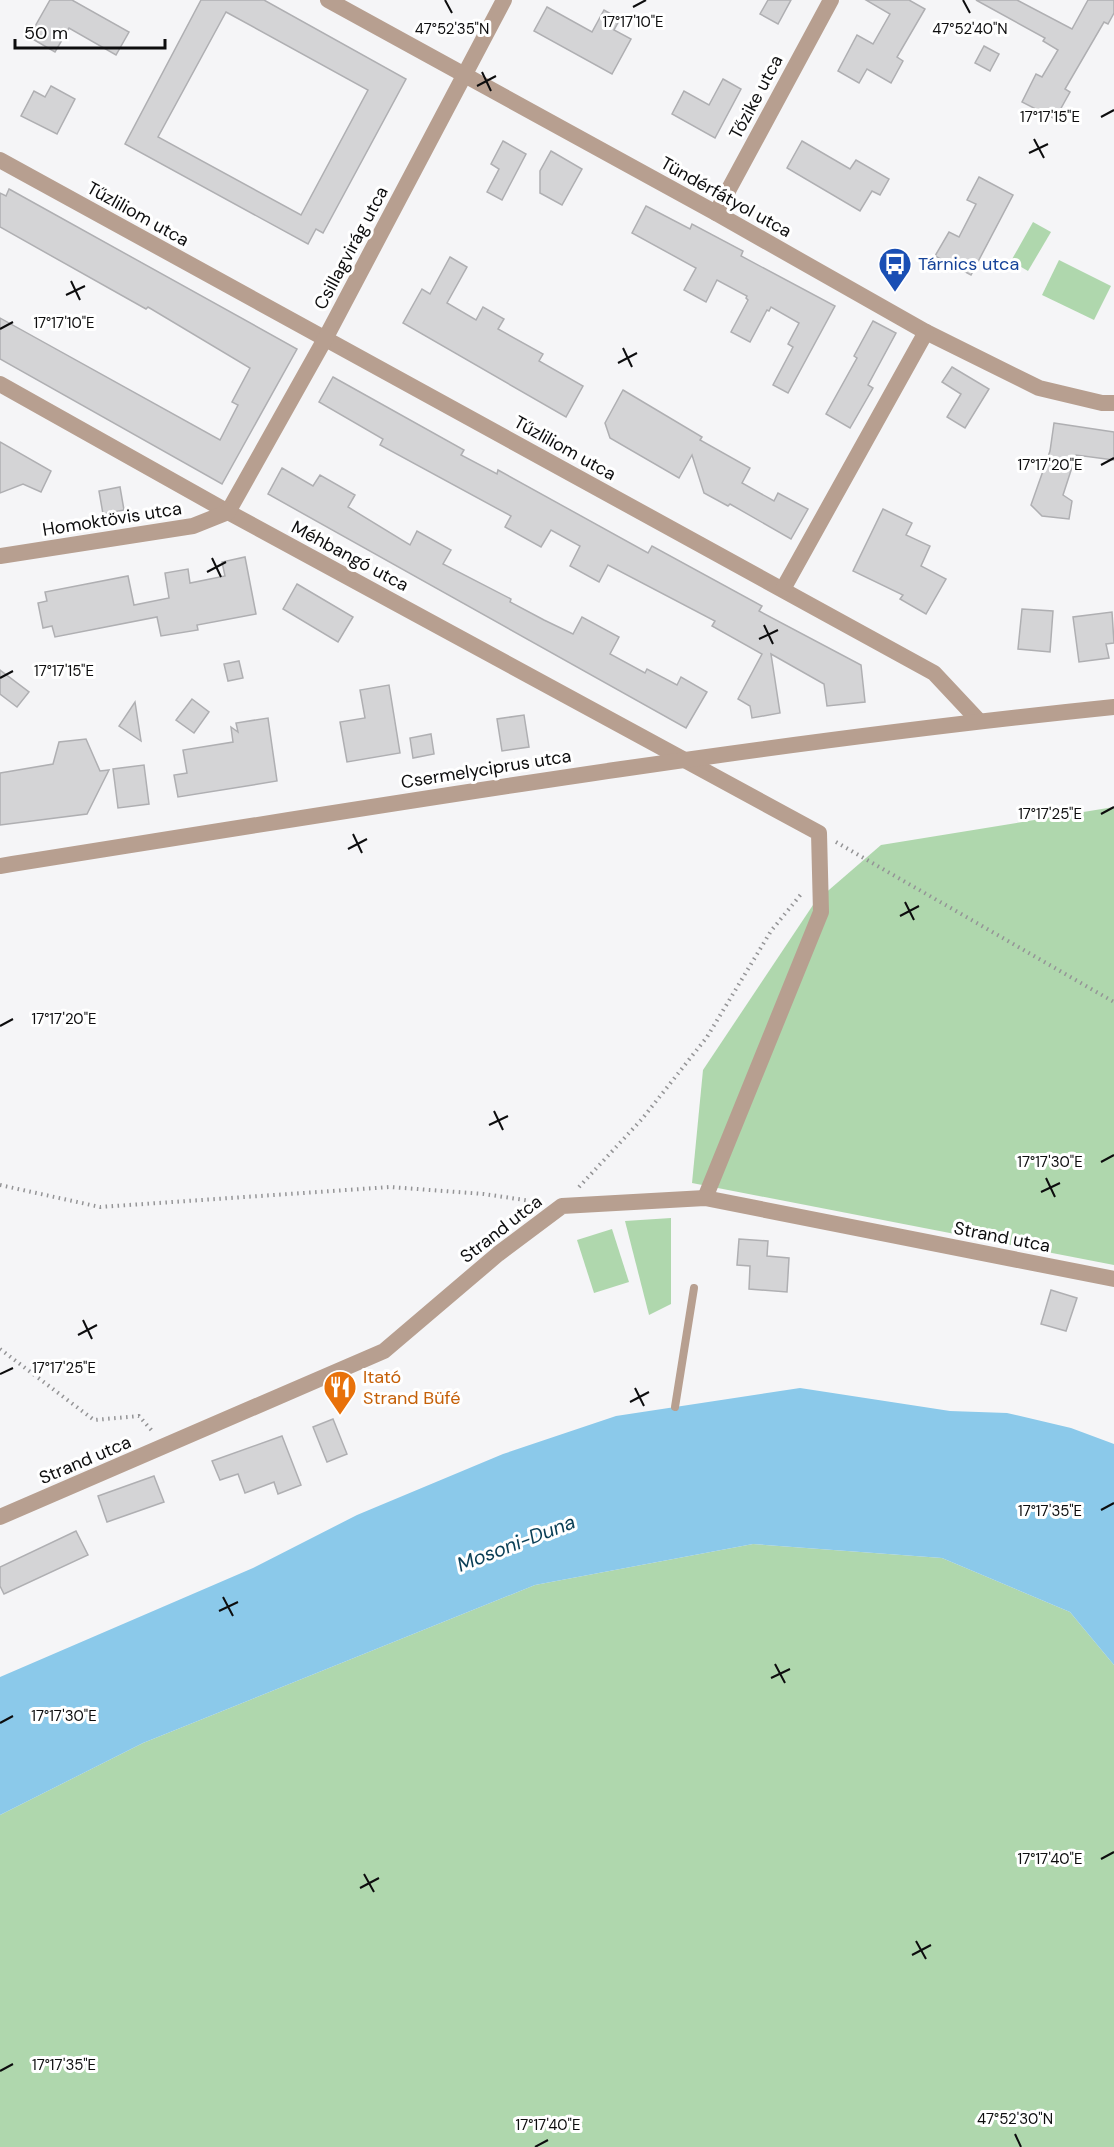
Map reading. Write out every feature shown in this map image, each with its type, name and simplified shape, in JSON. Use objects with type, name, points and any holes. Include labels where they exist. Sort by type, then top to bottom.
[{"type":"street","name":"Tündérfátyol utca","points":[[328,0],[716,213],[926,332],[1039,388],[1102,403],[1114,403]]},
{"type":"street","name":"Csillagvirág utca","points":[[228,512],[325,339],[504,0]]},
{"type":"street","name":"Tőzike utca","points":[[716,213],[831,0]]},
{"type":"street","name":"Tűzliliom utca","points":[[0,160],[934,674],[979,721]]},
{"type":"street","points":[[783,590],[926,332]]},
{"type":"street","name":"Méhbangó utca","points":[[0,384],[228,512],[819,833]]},
{"type":"street","name":"Homoktövis utca","points":[[0,556],[193,526],[228,512]]},
{"type":"street","points":[[979,721],[1114,707]]},
{"type":"street","name":"Csermelyciprus utca","points":[[0,866],[684,758],[979,721]]},
{"type":"street","points":[[705,1198],[820,912],[819,833]]},
{"type":"street","name":"Strand utca","points":[[0,1517],[384,1351],[498,1254],[562,1206],[705,1198],[1114,1279]]},
{"type":"lane","points":[[675,1407],[694,1287]]},
{"type":"path","points":[[819,833],[1114,1002]]},
{"type":"path","points":[[0,1185],[100,1207],[390,1187],[484,1194],[562,1206],[642,1119],[707,1038],[771,931],[818,873]]},
{"type":"path","points":[[0,1349],[94,1420],[139,1416],[167,1446]]},
{"type":"green space","points":[[1033,222],[1051,232],[1028,271],[1011,261]]},
{"type":"green space","points":[[1059,260],[1111,286],[1094,320],[1042,295]]},
{"type":"green space","points":[[1114,807],[1114,1265],[692,1183],[703,1070],[815,902],[881,845]]},
{"type":"green space","points":[[671,1218],[671,1304],[649,1315],[625,1221]]},
{"type":"green space","points":[[612,1229],[629,1282],[594,1293],[577,1240]]},
{"type":"green space","points":[[753,1544],[942,1558],[1070,1612],[1114,1665],[1114,2147],[0,2147],[0,1815],[143,1743],[535,1585]]},
{"type":"water","name":"Mosoni-Duna","points":[[800,1388],[950,1411],[1007,1413],[1071,1428],[1114,1444],[1114,1665],[1070,1612],[942,1558],[753,1544],[535,1585],[143,1743],[0,1815],[0,1677],[253,1568],[357,1515],[503,1454],[616,1416]]},
{"type":"building","points":[[50,0],[72,0],[129,32],[116,55],[69,28],[55,52],[29,37]]},
{"type":"building","points":[[201,0],[264,0],[406,79],[323,233],[316,229],[308,244],[125,144]],"holes":[[[226,12],[368,90],[301,215],[158,137]]]},
{"type":"building","points":[[768,0],[791,0],[778,24],[760,14]]},
{"type":"building","points":[[866,0],[909,0],[925,9],[897,57],[903,61],[891,83],[867,69],[859,83],[838,71],[857,35],[873,44],[890,14]]},
{"type":"building","points":[[976,0],[1017,0],[1072,29],[1088,0],[1114,0],[1114,13],[1108,24],[1104,22],[1065,89],[1070,92],[1055,119],[1022,102],[1036,74],[1042,77],[1058,50],[1043,41],[1045,38]]},
{"type":"building","points":[[547,7],[592,32],[604,10],[620,19],[614,30],[631,39],[612,74],[534,31]]},
{"type":"building","points":[[984,46],[999,54],[990,71],[975,63]]},
{"type":"building","points":[[723,79],[741,89],[715,138],[672,114],[684,91],[709,105]]},
{"type":"building","points":[[51,86],[75,99],[57,134],[21,116],[34,91],[45,97]]},
{"type":"building","points":[[503,141],[526,154],[502,200],[487,192],[499,169],[491,164]]},
{"type":"building","points":[[802,141],[850,169],[856,160],[889,179],[880,195],[872,191],[860,211],[787,168]]},
{"type":"building","points":[[551,151],[582,169],[562,205],[540,193],[540,171]]},
{"type":"building","points":[[979,177],[1013,195],[971,275],[935,256],[949,232],[959,237],[976,204],[967,200]]},
{"type":"building","points":[[9,189],[297,349],[222,484],[0,359],[0,318],[220,440],[238,405],[232,402],[250,368],[148,307],[146,309],[0,227],[0,193],[6,196]]},
{"type":"building","points":[[646,206],[690,229],[692,224],[743,251],[741,256],[835,306],[788,393],[773,385],[793,347],[788,344],[799,323],[771,307],[769,311],[767,310],[750,342],[731,332],[748,300],[747,296],[717,280],[706,302],[684,290],[696,268],[632,233]]},
{"type":"building","points":[[450,257],[467,267],[447,303],[476,320],[483,307],[504,319],[498,329],[543,354],[539,361],[583,386],[566,417],[403,323],[422,289],[430,294]]},
{"type":"building","points":[[873,321],[896,333],[868,385],[873,388],[850,428],[826,414],[857,358],[854,356]]},
{"type":"building","points":[[952,367],[989,389],[965,428],[947,417],[961,394],[942,382]]},
{"type":"building","points":[[333,377],[464,450],[461,455],[497,474],[498,470],[648,553],[652,546],[762,606],[759,611],[861,665],[865,702],[827,706],[824,684],[771,654],[780,713],[752,718],[750,706],[738,699],[762,654],[712,626],[715,621],[608,565],[599,582],[570,566],[580,546],[551,530],[541,547],[505,527],[511,516],[380,445],[383,439],[319,402]]},
{"type":"building","points":[[623,390],[702,437],[700,440],[750,468],[742,483],[774,501],[778,493],[808,509],[791,539],[730,504],[728,506],[704,493],[692,455],[679,478],[610,438],[605,423]]},
{"type":"building","points":[[1054,423],[1114,432],[1114,460],[1076,455],[1063,495],[1072,501],[1069,519],[1042,516],[1031,505],[1050,451]]},
{"type":"building","points":[[0,442],[51,471],[41,492],[23,484],[0,493]]},
{"type":"building","points":[[282,468],[313,486],[320,475],[355,495],[348,507],[410,545],[417,531],[451,550],[443,564],[511,599],[510,602],[544,620],[573,634],[582,617],[619,637],[610,654],[645,673],[647,669],[677,685],[681,677],[707,692],[686,728],[268,494]]},
{"type":"building","points":[[120,487],[124,510],[103,514],[99,491]]},
{"type":"building","points":[[883,509],[912,523],[906,535],[930,546],[921,566],[946,579],[926,614],[900,599],[903,595],[853,571]]},
{"type":"building","points":[[245,557],[256,614],[197,625],[198,630],[161,636],[157,617],[55,637],[52,626],[43,628],[38,603],[47,601],[45,592],[128,576],[134,605],[169,598],[165,573],[188,569],[190,583],[225,576],[222,562]]},
{"type":"building","points":[[297,584],[353,617],[338,642],[283,609]]},
{"type":"building","points":[[1022,609],[1053,611],[1050,652],[1018,649]]},
{"type":"building","points":[[1112,612],[1114,643],[1106,644],[1109,658],[1079,662],[1073,617]]},
{"type":"building","points":[[239,661],[243,678],[228,681],[224,664]]},
{"type":"building","points":[[0,670],[29,692],[17,707],[0,694]]},
{"type":"building","points":[[389,685],[400,753],[347,762],[340,722],[365,718],[360,690]]},
{"type":"building","points":[[192,699],[209,712],[194,733],[176,720]]},
{"type":"building","points":[[135,702],[141,741],[119,726]]},
{"type":"building","points":[[524,715],[529,747],[502,751],[497,719]]},
{"type":"building","points":[[268,718],[277,781],[178,797],[174,775],[187,773],[183,750],[233,742],[231,727],[238,732],[236,723]]},
{"type":"building","points":[[431,734],[434,754],[413,758],[410,738]]},
{"type":"building","points":[[86,739],[100,771],[109,770],[87,814],[0,825],[0,773],[53,764],[59,742]]},
{"type":"building","points":[[144,765],[149,804],[118,808],[113,769]]},
{"type":"building","points":[[739,1239],[768,1241],[767,1256],[789,1258],[787,1292],[749,1289],[750,1266],[737,1265]]},
{"type":"building","points":[[1051,1290],[1077,1298],[1066,1331],[1041,1324]]},
{"type":"building","points":[[333,1419],[347,1454],[327,1462],[313,1427]]},
{"type":"building","points":[[282,1436],[301,1485],[278,1494],[274,1482],[245,1493],[238,1474],[220,1480],[212,1461]]},
{"type":"building","points":[[154,1476],[164,1502],[107,1522],[98,1496]]},
{"type":"building","points":[[76,1531],[88,1555],[4,1594],[0,1586],[0,1567]]},
{"type":"place","name":"Tárnics utca","points":[[895,293]]},
{"type":"place","name":"Itató Strand Büfé","points":[[340,1416]]}]
